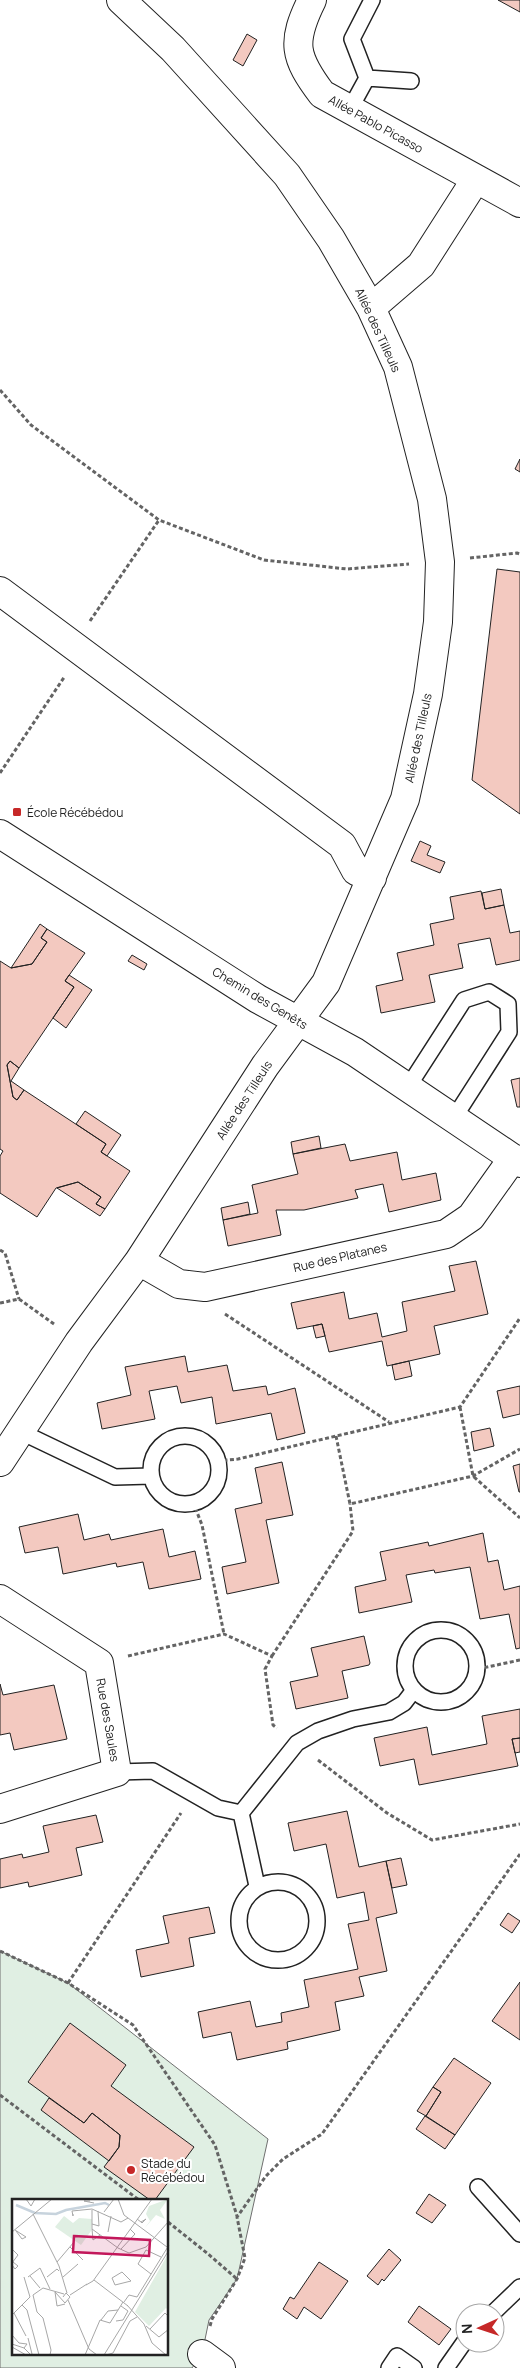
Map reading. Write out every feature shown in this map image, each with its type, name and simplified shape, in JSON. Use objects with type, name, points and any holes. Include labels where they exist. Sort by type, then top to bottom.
[{"type":"street","name":"Allée des Tilleuls","points":[[0,1462],[79,1342],[139,1260],[265,1066],[326,983],[405,798],[418,747],[428,694],[438,622],[440,562],[432,499],[398,368],[371,308],[331,239],[287,175],[172,49],[121,0]]},
{"type":"street","name":"Allée Pablo Picasso","points":[[312,0],[300,24],[298,49],[306,73],[322,94],[520,203]]},
{"type":"street","points":[[371,308],[421,265],[476,179]]},
{"type":"street","points":[[0,591],[342,845],[356,871],[372,878]]},
{"type":"street","name":"Chemin des Genêts","points":[[0,834],[258,999],[355,1052],[516,1160]]},
{"type":"street","name":"Rue des Platanes","points":[[139,1260],[179,1284],[205,1288],[446,1234],[471,1218],[516,1160]]},
{"type":"street","name":"Rue des Saules","points":[[0,1599],[99,1663],[117,1772],[0,1809]]},
{"type":"lane","points":[[350,109],[367,78],[352,39],[372,0]]},
{"type":"lane","points":[[367,78],[411,81]]},
{"type":"lane","points":[[408,1087],[464,1000],[490,992],[508,1004],[509,1032],[454,1118]]},
{"type":"lane","points":[[19,1431],[116,1477],[151,1476]]},
{"type":"lane","points":[[177,1437],[194,1437],[204,1442],[212,1450],[217,1461],[217,1477],[211,1491],[193,1502],[182,1504],[162,1495],[155,1487],[151,1476],[151,1465],[155,1454],[162,1444],[177,1437]]},
{"type":"lane","points":[[443,1629],[461,1635],[473,1647],[478,1669],[468,1690],[454,1700],[431,1701],[414,1690],[406,1674],[407,1652],[422,1634],[443,1629]]},
{"type":"lane","points":[[241,1813],[297,1743],[318,1731],[353,1719],[389,1712],[404,1703],[414,1690]]},
{"type":"lane","points":[[117,1772],[153,1771],[218,1808],[241,1813]]},
{"type":"lane","points":[[241,1813],[257,1886]]},
{"type":"lane","points":[[284,1881],[306,1892],[318,1918],[314,1939],[305,1951],[284,1961],[260,1957],[244,1942],[238,1922],[242,1903],[257,1886],[284,1881]]},
{"type":"lane","points":[[478,2188],[520,2234]]},
{"type":"lane","points":[[503,2303],[520,2287]]},
{"type":"lane","points":[[446,2368],[457,2353]]},
{"type":"lane","points":[[389,2368],[396,2356],[414,2368]]},
{"type":"path","points":[[0,390],[31,425],[159,520],[264,560],[347,569],[520,554]]},
{"type":"path","points":[[0,1250],[5,1253],[19,1299],[79,1342]]},
{"type":"path","points":[[0,1303],[19,1299]]},
{"type":"path","points":[[220,1311],[389,1423]]},
{"type":"path","points":[[217,1461],[238,1459],[460,1407],[520,1318]]},
{"type":"path","points":[[460,1407],[473,1476],[520,1518]]},
{"type":"path","points":[[336,1436],[350,1504],[353,1531],[265,1669],[273,1725],[386,1813],[432,1840],[520,1824]]},
{"type":"path","points":[[350,1504],[473,1476],[520,1449]]},
{"type":"path","points":[[193,1502],[202,1525],[224,1634]]},
{"type":"path","points":[[99,1663],[224,1634],[272,1656]]},
{"type":"path","points":[[478,1669],[520,1660]]},
{"type":"path","points":[[68,1983],[194,1795]]},
{"type":"path","points":[[237,2217],[266,2176],[283,2159],[322,2134],[520,1854]]},
{"type":"path","points":[[0,1951],[68,1983],[133,2025],[214,2145],[237,2217],[246,2258],[237,2279],[212,2319],[212,2361]]},
{"type":"path","points":[[0,2095],[138,2199]]},
{"type":"path","points":[[169,2223],[207,2252],[237,2279]]},
{"type":"green space","name":"Stade du Récébédou","points":[[0,1951],[68,1983],[268,2139],[237,2279],[209,2320],[202,2354],[192,2368],[0,2368]]},
{"type":"building","points":[[498,0],[520,0],[520,12]]},
{"type":"building","points":[[247,34],[257,40],[243,66],[233,60]]},
{"type":"building","points":[[520,459],[520,472],[515,469]]},
{"type":"building","points":[[497,569],[520,572],[520,814],[472,780]]},
{"type":"building","points":[[420,841],[431,846],[427,855],[445,862],[440,873],[411,861]]},
{"type":"building","points":[[501,889],[504,905],[485,909],[482,893]]},
{"type":"building","points":[[481,891],[485,909],[504,905],[510,933],[520,931],[520,960],[496,965],[490,938],[458,944],[463,968],[429,975],[435,1002],[381,1013],[376,986],[403,980],[397,953],[434,945],[430,924],[454,919],[450,897]]},
{"type":"building","points":[[40,924],[47,929],[41,938],[47,942],[32,964],[11,968]]},
{"type":"building","points":[[47,929],[85,953],[65,981],[74,987],[19,1068],[10,1061],[7,1065],[13,1097],[17,1100],[24,1090],[106,1144],[101,1152],[130,1171],[105,1209],[96,1204],[101,1197],[78,1182],[56,1188],[37,1217],[0,1193],[0,1156],[3,1151],[0,1149],[0,961],[11,968],[32,964],[47,942],[41,938]]},
{"type":"building","points":[[132,955],[147,964],[144,970],[128,961]]},
{"type":"building","points":[[69,975],[92,990],[66,1028],[53,1018],[74,987],[65,981]]},
{"type":"building","points":[[10,1061],[19,1068],[11,1081],[24,1090],[17,1100],[13,1097],[7,1065]]},
{"type":"building","points":[[520,1078],[520,1107],[517,1107],[511,1080]]},
{"type":"building","points":[[85,1111],[121,1135],[107,1156],[101,1152],[106,1144],[76,1124]]},
{"type":"building","points":[[319,1136],[321,1148],[293,1154],[291,1142]]},
{"type":"building","points":[[345,1144],[350,1161],[397,1152],[402,1180],[436,1173],[441,1200],[389,1212],[383,1184],[355,1190],[358,1198],[304,1210],[276,1210],[281,1235],[228,1246],[223,1220],[258,1213],[252,1185],[298,1174],[293,1154]]},
{"type":"building","points":[[78,1182],[101,1197],[96,1204],[105,1209],[100,1216],[57,1188]]},
{"type":"building","points":[[248,1202],[250,1214],[223,1220],[221,1208]]},
{"type":"building","points":[[476,1261],[488,1314],[434,1326],[440,1354],[387,1366],[382,1341],[329,1352],[322,1324],[297,1329],[291,1303],[344,1292],[349,1319],[377,1313],[382,1337],[407,1331],[402,1302],[455,1291],[449,1266]]},
{"type":"building","points":[[322,1324],[325,1336],[316,1338],[313,1326]]},
{"type":"building","points":[[185,1356],[188,1372],[227,1365],[233,1391],[266,1386],[268,1395],[295,1388],[305,1433],[277,1440],[271,1413],[216,1424],[212,1397],[181,1403],[177,1386],[149,1391],[155,1419],[102,1429],[97,1403],[131,1395],[125,1367]]},
{"type":"building","points":[[409,1361],[412,1376],[395,1380],[392,1365]]},
{"type":"building","points":[[520,1386],[520,1414],[503,1418],[497,1391]]},
{"type":"building","points":[[490,1428],[494,1446],[474,1451],[471,1432]]},
{"type":"building","points":[[282,1462],[293,1515],[266,1520],[279,1583],[227,1594],[222,1567],[246,1562],[235,1509],[262,1503],[255,1468]]},
{"type":"building","points":[[520,1464],[520,1492],[519,1492],[513,1466]]},
{"type":"building","points":[[78,1514],[84,1540],[109,1534],[111,1540],[163,1529],[169,1557],[195,1551],[201,1579],[149,1589],[143,1562],[117,1567],[116,1563],[63,1574],[58,1547],[25,1553],[19,1527]]},
{"type":"building","points":[[483,1533],[488,1562],[498,1560],[504,1590],[520,1586],[520,1648],[516,1649],[509,1614],[480,1619],[470,1567],[435,1573],[434,1570],[406,1575],[412,1602],[359,1613],[355,1587],[386,1580],[380,1552],[428,1542],[429,1546]]},
{"type":"building","points":[[364,1636],[369,1665],[342,1671],[348,1698],[296,1709],[290,1682],[318,1676],[311,1648]]},
{"type":"building","points":[[0,1684],[3,1695],[54,1685],[67,1739],[14,1750],[10,1733],[0,1735]]},
{"type":"building","points":[[520,1709],[520,1738],[512,1739],[518,1766],[419,1785],[414,1759],[380,1766],[374,1738],[427,1727],[432,1755],[487,1744],[482,1716]]},
{"type":"building","points":[[520,1738],[520,1752],[515,1753],[512,1739]]},
{"type":"building","points":[[347,1811],[359,1867],[386,1861],[397,1913],[376,1918],[387,1971],[359,1977],[364,1996],[335,2002],[340,2030],[287,2042],[288,2049],[237,2060],[231,2032],[203,2038],[198,2012],[250,2001],[256,2027],[282,2022],[281,2013],[309,2007],[304,1980],[358,1969],[348,1924],[369,1920],[364,1892],[337,1898],[326,1844],[294,1851],[288,1823]]},
{"type":"building","points":[[96,1815],[103,1842],[76,1848],[82,1875],[29,1887],[28,1882],[0,1888],[0,1859],[22,1854],[23,1858],[49,1852],[43,1826]]},
{"type":"building","points":[[401,1858],[407,1885],[392,1888],[386,1861]]},
{"type":"building","points":[[209,1907],[215,1933],[189,1938],[194,1966],[141,1977],[136,1950],[169,1943],[163,1916]]},
{"type":"building","points":[[508,1913],[520,1921],[512,1933],[500,1925]]},
{"type":"building","points":[[520,1982],[520,2040],[492,2021]]},
{"type":"building","points":[[70,2023],[126,2065],[111,2086],[194,2147],[156,2199],[149,2199],[104,2167],[119,2147],[120,2135],[92,2113],[84,2123],[28,2082]]},
{"type":"building","points":[[454,2058],[491,2083],[455,2135],[426,2116],[441,2092],[433,2087]]},
{"type":"building","points":[[433,2087],[441,2092],[426,2116],[417,2111]]},
{"type":"building","points":[[49,2098],[84,2123],[92,2113],[120,2135],[119,2147],[109,2161],[41,2110]]},
{"type":"building","points":[[425,2116],[455,2135],[445,2149],[416,2129]]},
{"type":"building","points":[[429,2194],[446,2205],[432,2223],[416,2213]]},
{"type":"building","points":[[389,2249],[401,2260],[384,2281],[382,2279],[378,2285],[367,2276]]},
{"type":"building","points":[[319,2262],[348,2281],[321,2319],[304,2307],[297,2319],[283,2309],[290,2297],[294,2299]]},
{"type":"building","points":[[419,2306],[451,2329],[439,2345],[408,2322]]},
{"type":"place","name":"École Récébédou","points":[[17,812]]},
{"type":"place","name":"Stade du Récébédou","points":[[131,2170]]}]
